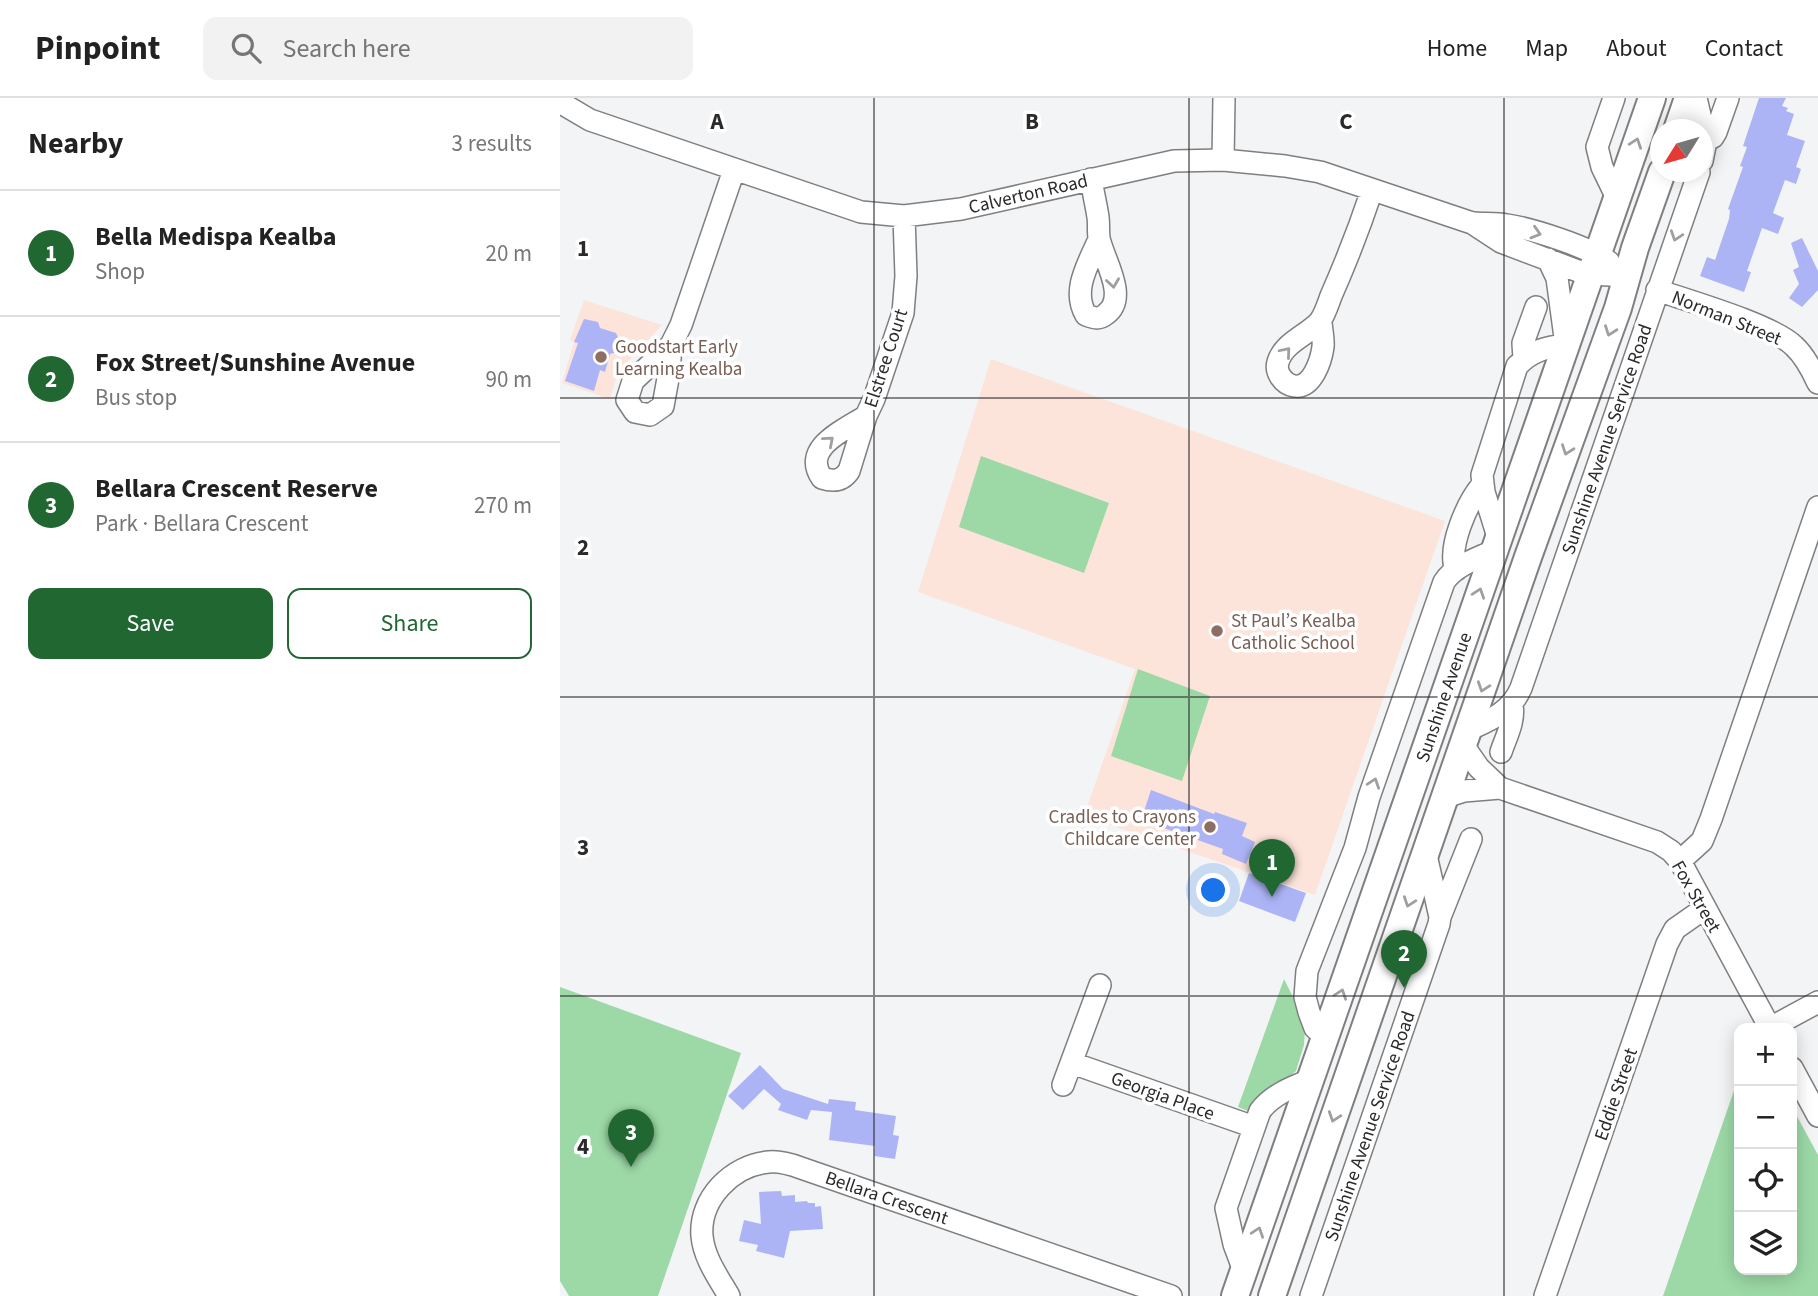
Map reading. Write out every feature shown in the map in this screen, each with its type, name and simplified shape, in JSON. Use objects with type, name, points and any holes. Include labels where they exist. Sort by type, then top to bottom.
[{"type":"main road","name":"Sunshine Avenue","points":[[1235,1296],[1652,98]]},
{"type":"main road","points":[[1681,119],[1688,98]]},
{"type":"main road","name":"Sunshine Avenue","points":[[1272,1296],[1658,182]]},
{"type":"main road","points":[[1326,1037],[1360,1041]]},
{"type":"street","points":[[1223,160],[1224,98]]},
{"type":"street","points":[[1614,98],[1597,147],[1602,167],[1617,198]]},
{"type":"street","points":[[1696,98],[1699,119]]},
{"type":"street","points":[[1713,138],[1728,98]]},
{"type":"street","name":"Calverton Road","points":[[560,108],[861,212],[904,216],[961,209],[1174,161],[1223,160],[1320,172],[1472,223],[1502,242],[1548,260],[1594,264]]},
{"type":"street","points":[[671,345],[681,325],[734,170]]},
{"type":"street","points":[[1091,179],[1099,220],[1099,239]]},
{"type":"street","name":"Sunshine Avenue Service Road","points":[[1500,752],[1513,713],[1512,705],[1521,688],[1695,182]]},
{"type":"street","points":[[1321,320],[1372,190]]},
{"type":"street","name":"Elstree Court","points":[[866,416],[903,313],[906,276],[904,216]]},
{"type":"street","name":"Calverton Road","points":[[1472,223],[1505,224],[1594,264],[1628,276]]},
{"type":"street","points":[[1326,1037],[1315,1028],[1308,1012],[1305,997],[1307,971],[1355,848],[1369,797],[1444,582],[1456,570],[1496,544],[1482,485],[1483,466],[1517,366],[1524,359],[1547,347],[1566,345],[1557,278],[1548,260]]},
{"type":"street","name":"Norman Street","points":[[1657,290],[1754,325],[1784,339],[1802,355],[1818,383]]},
{"type":"street","points":[[1524,359],[1523,343],[1536,307]]},
{"type":"street","points":[[1456,570],[1452,556],[1456,540],[1471,500],[1482,485]]},
{"type":"street","points":[[1680,862],[1702,841],[1711,819],[1818,508]]},
{"type":"street","points":[[1466,738],[1512,705]]},
{"type":"street","name":"Fox Street","points":[[1466,738],[1479,768],[1500,788]]},
{"type":"street","name":"Fox Street","points":[[1445,797],[1464,791],[1500,788],[1657,842],[1671,851],[1680,862],[1767,1023]]},
{"type":"street","name":"Sunshine Avenue Service Road","points":[[1311,1296],[1440,916],[1471,839]]},
{"type":"street","points":[[1426,855],[1440,916]]},
{"type":"street","name":"Eddie Street","points":[[1545,1296],[1667,944],[1675,929],[1705,908]]},
{"type":"street","points":[[1063,1086],[1100,985]]},
{"type":"street","points":[[1779,1023],[1818,1002]]},
{"type":"street","name":"Georgia Place","points":[[1072,1063],[1254,1128]]},
{"type":"street","points":[[1797,1077],[1818,1116]]},
{"type":"street","points":[[1244,1271],[1229,1227],[1226,1208],[1254,1128],[1265,1104],[1291,1088],[1311,1080]]},
{"type":"street","name":"Bellara Crescent","points":[[729,1296],[708,1260],[702,1222],[711,1199],[725,1181],[743,1169],[767,1162],[801,1168],[1171,1296]]},
{"type":"shaded area","name":"Goodstart Early Learning Kealba","points":[[584,300],[662,325],[618,372],[610,399],[562,383],[574,342],[570,340]]},
{"type":"shaded area","name":"St Paul’s Kealba Catholic School","points":[[991,359],[1445,521],[1315,895],[1084,816],[1135,669],[918,592]]},
{"type":"green space","points":[[981,456],[1109,503],[1084,573],[959,527]]},
{"type":"green space","points":[[1138,669],[1210,696],[1182,781],[1111,756]]},
{"type":"green space","points":[[1284,979],[1305,1028],[1304,1045],[1296,1071],[1248,1111],[1238,1107]]},
{"type":"green space","points":[[560,987],[741,1053],[658,1296],[569,1296],[560,1281]]},
{"type":"green space","points":[[1734,1090],[1734,1275],[1797,1275],[1797,1116],[1818,1155],[1818,1296],[1663,1296]]},
{"type":"building","points":[[1759,98],[1786,98],[1782,106],[1794,114],[1787,135],[1805,141],[1796,167],[1801,169],[1796,184],[1785,180],[1773,213],[1784,218],[1778,234],[1762,228],[1747,271],[1751,272],[1744,292],[1700,276],[1707,257],[1715,260],[1729,219],[1728,209],[1747,147],[1743,146]]},
{"type":"building","points":[[1802,238],[1818,271],[1818,290],[1802,307],[1789,298],[1799,284],[1793,270],[1799,267],[1791,243]]},
{"type":"building","name":"Goodstart Early Learning Kealba","points":[[584,319],[598,322],[600,328],[616,333],[620,342],[617,352],[610,354],[605,372],[600,370],[594,391],[565,381],[578,343],[574,342]]},
{"type":"building","points":[[1151,790],[1214,814],[1215,812],[1247,823],[1242,836],[1255,842],[1246,864],[1222,854],[1223,849],[1141,820]]},
{"type":"building","points":[[1249,873],[1306,893],[1295,922],[1239,901]]},
{"type":"building","points":[[760,1065],[783,1089],[828,1104],[829,1099],[856,1102],[855,1110],[896,1116],[893,1135],[899,1136],[895,1159],[874,1156],[875,1146],[829,1140],[832,1112],[811,1110],[807,1120],[778,1110],[781,1104],[764,1089],[743,1110],[728,1096]]},
{"type":"building","points":[[781,1191],[782,1196],[795,1195],[795,1202],[807,1201],[815,1203],[815,1207],[821,1206],[823,1229],[790,1231],[784,1258],[756,1251],[758,1245],[739,1241],[744,1220],[761,1224],[759,1192]]},
{"type":"place","name":"Goodstart Early Learning Kealba","points":[[601,357]]},
{"type":"place","name":"St Paul’s Kealba Catholic School","points":[[1217,631]]},
{"type":"place","name":"Cradles to Crayons Childcare Center","points":[[1210,827]]},
{"type":"place","name":"Bella Medispa Kealba","points":[[1272,897]]},
{"type":"place","name":"Fox Street/Sunshine Avenue","points":[[1404,988]]},
{"type":"place","name":"Bellara Crescent Reserve","points":[[631,1167]]}]
